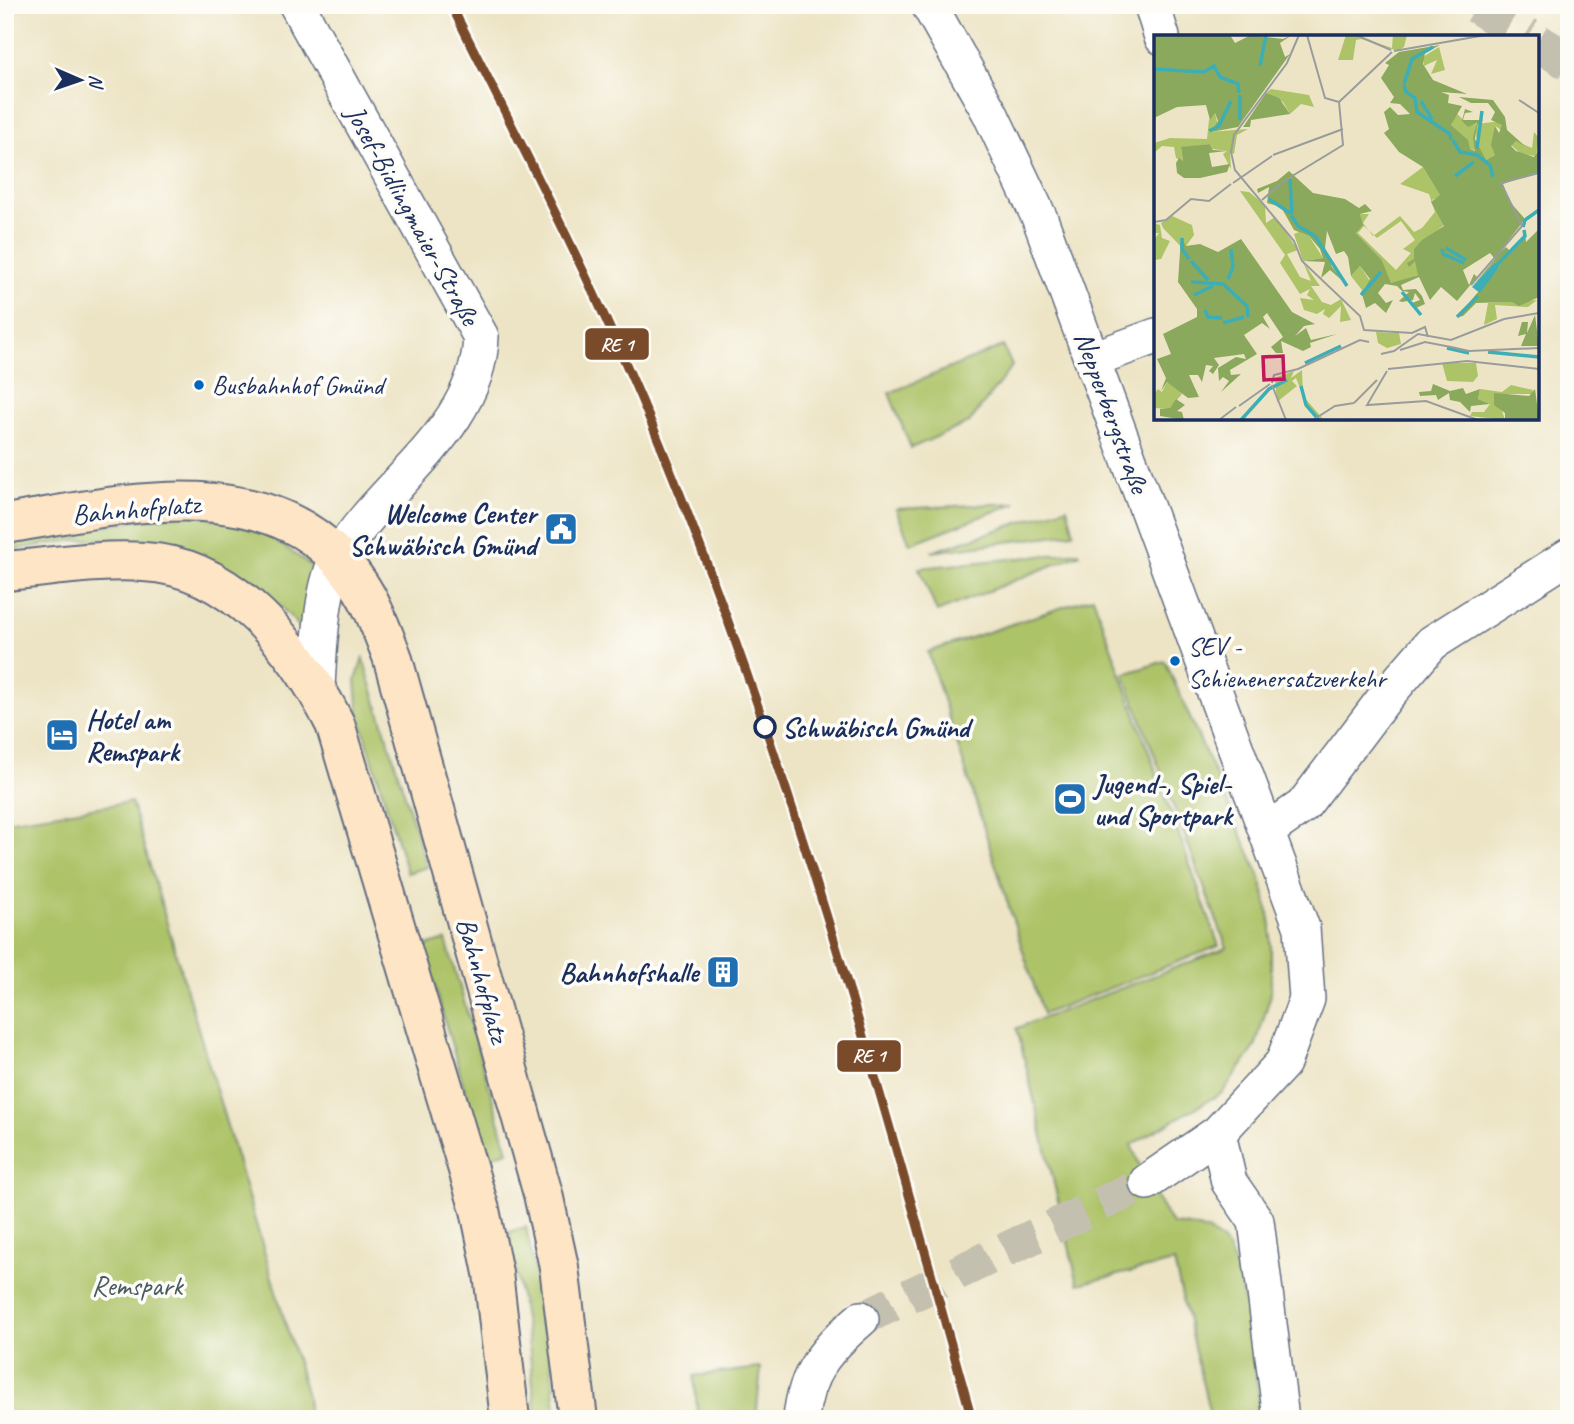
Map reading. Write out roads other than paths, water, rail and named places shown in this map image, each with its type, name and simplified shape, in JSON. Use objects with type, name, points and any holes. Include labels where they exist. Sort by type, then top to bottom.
[{"type":"main road","name":"Bahnhofplatz","points":[[5,524],[135,503],[192,501],[240,505],[274,516],[315,539],[338,558],[370,602],[392,656],[542,1194],[559,1267],[578,1419]]},
{"type":"main road","name":"Bahnhofplatz","points":[[5,571],[146,562],[198,574],[225,589],[262,622],[291,650],[317,687],[335,724],[480,1210],[493,1273],[510,1419]]},
{"type":"street","name":"Josef-Bidlingmaier-Straße","points":[[297,5],[481,337],[480,360],[459,408],[431,448],[338,558]]},
{"type":"street","name":"Nepperbergstraße","points":[[929,5],[990,113],[1040,219],[1302,928],[1307,999],[1283,1063],[1218,1133],[1147,1182]]},
{"type":"street","points":[[1152,5],[1161,35]]},
{"type":"street","points":[[1093,359],[1154,338]]},
{"type":"street","points":[[1267,831],[1303,806],[1387,695],[1432,643],[1569,555]]},
{"type":"street","name":"Bahnhofplatz","points":[[317,687],[321,630],[338,558]]},
{"type":"street","points":[[1218,1133],[1228,1182],[1256,1221],[1281,1419]]},
{"type":"street","points":[[801,1419],[803,1397],[827,1349],[860,1319]]},
{"type":"tunnel","points":[[1477,5],[1525,35]]},
{"type":"tunnel","points":[[1539,43],[1569,62]]},
{"type":"tunnel","points":[[861,1319],[1147,1182]]},
{"type":"place","name":"Busbahnhof Gmünd","points":[[199,385]]},
{"type":"place","name":"Welcome Center Schwäbisch Gmünd","points":[[561,529]]},
{"type":"place","name":"SEV - Schienenersatzverkehr","points":[[1175,661]]},
{"type":"place","name":"Schwäbisch Gmünd","points":[[765,727]]},
{"type":"place","name":"Hotel am Remspark","points":[[62,735]]},
{"type":"place","name":"Jugend-, Spiel- und Sportpark","points":[[1070,799]]},
{"type":"place","name":"Bahnhofshalle","points":[[723,972]]},
{"type":"park label","name":"Remspark","points":[[137,1285]]}]
